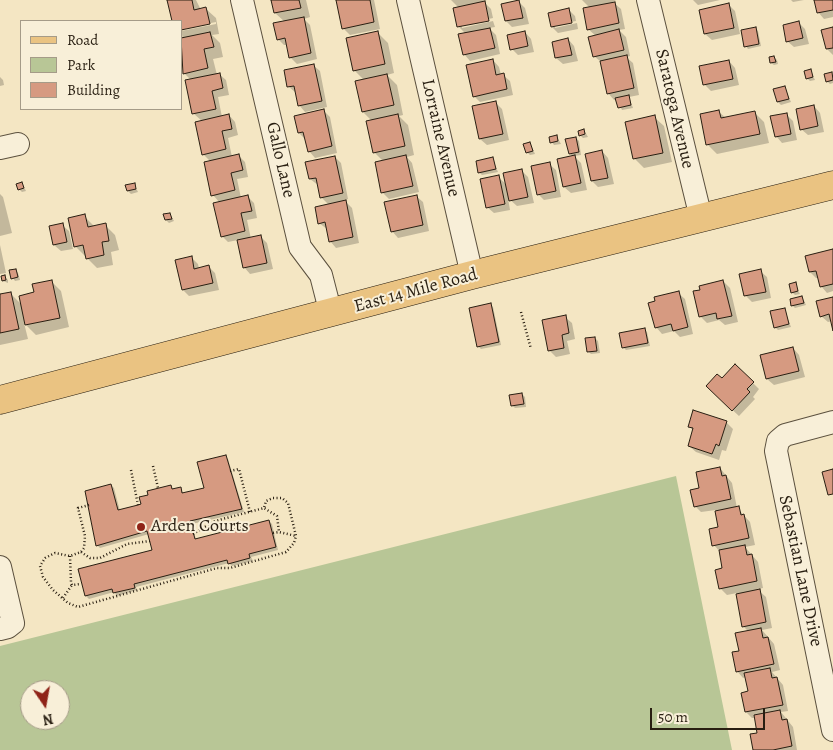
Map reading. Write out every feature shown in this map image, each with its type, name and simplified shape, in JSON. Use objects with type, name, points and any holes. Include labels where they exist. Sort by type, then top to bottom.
[{"type":"main road","name":"East 14 Mile Road","points":[[0,400],[331,314],[472,275],[833,185]]},
{"type":"street","name":"Gallo Lane","points":[[242,0],[300,247],[321,275],[331,314]]},
{"type":"street","name":"Lorraine Avenue","points":[[408,0],[472,275]]},
{"type":"street","name":"Saratoga Avenue","points":[[648,0],[701,218]]},
{"type":"street","name":"Sebastian Lane Drive","points":[[833,422],[790,433],[778,441],[777,456],[833,730]]},
{"type":"street","points":[[0,567],[13,623],[0,629]]},
{"type":"path","points":[[521,312],[531,348]]},
{"type":"path","points":[[153,466],[158,488]]},
{"type":"path","points":[[230,471],[239,469],[250,512]]},
{"type":"path","points":[[131,470],[138,505]]},
{"type":"path","points":[[89,505],[78,508],[85,536],[84,548],[81,552],[70,556],[54,553],[45,558],[40,566],[43,577],[73,606],[84,606],[217,568],[230,568],[248,564],[286,552],[294,543],[296,536],[286,500],[277,497],[269,499],[264,508],[215,521],[193,534]]},
{"type":"path","points":[[264,508],[277,516],[279,532]]},
{"type":"path","points":[[273,533],[279,532],[296,536]]},
{"type":"path","points":[[81,552],[90,558],[100,558],[127,544],[150,541]]},
{"type":"path","points":[[63,598],[72,585],[69,573],[70,556]]},
{"type":"path","points":[[72,585],[81,584]]},
{"type":"green space","points":[[676,476],[732,750],[0,750],[0,646]]},
{"type":"building","points":[[167,0],[192,0],[194,10],[206,7],[210,24],[182,30],[182,20],[172,20]]},
{"type":"building","points":[[271,0],[299,0],[301,8],[274,13]]},
{"type":"building","points":[[336,0],[370,0],[374,22],[342,29]]},
{"type":"building","points":[[519,0],[523,18],[505,21],[501,4]]},
{"type":"building","points":[[814,0],[833,0],[833,10],[817,13]]},
{"type":"building","points":[[485,1],[489,21],[457,27],[453,8]]},
{"type":"building","points":[[615,2],[619,23],[587,30],[583,8]]},
{"type":"building","points":[[729,3],[734,28],[704,34],[699,10]]},
{"type":"building","points":[[569,8],[572,23],[551,27],[548,13]]},
{"type":"building","points":[[304,17],[311,53],[289,58],[285,38],[277,40],[273,23]]},
{"type":"building","points":[[799,21],[803,38],[786,42],[783,25]]},
{"type":"building","points":[[756,27],[759,44],[744,47],[741,30]]},
{"type":"building","points":[[833,27],[833,48],[826,49],[821,30]]},
{"type":"building","points":[[490,28],[495,48],[463,55],[458,34]]},
{"type":"building","points":[[619,29],[624,50],[593,57],[588,37]]},
{"type":"building","points":[[378,31],[385,64],[353,71],[346,38]]},
{"type":"building","points":[[525,31],[528,46],[510,50],[507,35]]},
{"type":"building","points":[[210,32],[214,47],[204,49],[208,68],[183,74],[182,38]]},
{"type":"building","points":[[568,38],[572,55],[555,58],[552,42]]},
{"type":"building","points":[[627,55],[634,88],[607,94],[600,61]]},
{"type":"building","points":[[774,56],[776,62],[770,63],[769,57]]},
{"type":"building","points":[[493,59],[496,75],[504,73],[507,89],[473,97],[466,65]]},
{"type":"building","points":[[729,60],[733,79],[703,85],[699,66]]},
{"type":"building","points":[[314,64],[322,101],[298,106],[294,86],[287,87],[284,70]]},
{"type":"building","points":[[811,69],[813,77],[806,79],[804,71]]},
{"type":"building","points":[[832,72],[833,80],[826,82],[824,74]]},
{"type":"building","points":[[220,73],[223,88],[212,91],[216,109],[192,114],[185,80]]},
{"type":"building","points":[[387,74],[394,105],[362,112],[355,81]]},
{"type":"building","points":[[785,86],[789,99],[777,102],[773,89]]},
{"type":"building","points":[[629,95],[631,105],[618,108],[615,98]]},
{"type":"building","points":[[496,101],[503,134],[479,139],[472,106]]},
{"type":"building","points":[[814,105],[818,126],[800,130],[796,109]]},
{"type":"building","points":[[324,109],[332,146],[308,152],[303,132],[298,133],[294,116]]},
{"type":"building","points":[[719,110],[721,118],[755,111],[760,134],[706,145],[700,114]]},
{"type":"building","points":[[787,113],[791,134],[775,137],[770,116]]},
{"type":"building","points":[[229,114],[232,129],[222,131],[226,149],[202,155],[195,122]]},
{"type":"building","points":[[398,114],[405,146],[373,153],[366,121]]},
{"type":"building","points":[[655,115],[663,153],[633,159],[625,122]]},
{"type":"building","points":[[584,129],[585,134],[579,136],[578,131]]},
{"type":"building","points":[[557,135],[558,141],[550,143],[549,137]]},
{"type":"building","points":[[576,137],[579,152],[569,154],[565,139]]},
{"type":"building","points":[[530,142],[533,151],[526,153],[523,144]]},
{"type":"building","points":[[602,150],[608,178],[591,181],[585,154]]},
{"type":"building","points":[[239,154],[243,170],[231,173],[235,190],[211,196],[204,162]]},
{"type":"building","points":[[406,155],[413,186],[381,193],[375,162]]},
{"type":"building","points":[[575,155],[581,183],[563,187],[557,159]]},
{"type":"building","points":[[335,156],[343,193],[320,198],[316,178],[309,179],[305,162]]},
{"type":"building","points":[[493,157],[496,169],[478,173],[476,161]]},
{"type":"building","points":[[550,162],[556,191],[537,195],[531,166]]},
{"type":"building","points":[[522,169],[528,197],[509,201],[503,173]]},
{"type":"building","points":[[499,175],[505,204],[486,208],[480,179]]},
{"type":"building","points":[[22,182],[24,188],[18,190],[16,184]]},
{"type":"building","points":[[135,183],[136,189],[127,191],[125,185]]},
{"type":"building","points":[[248,195],[252,211],[241,213],[245,231],[221,237],[213,203]]},
{"type":"building","points":[[417,195],[423,225],[391,232],[384,202]]},
{"type":"building","points":[[346,200],[353,237],[329,242],[325,222],[318,224],[315,207]]},
{"type":"building","points":[[170,213],[172,219],[165,220],[163,214]]},
{"type":"building","points":[[85,214],[88,227],[106,223],[109,241],[102,242],[104,255],[86,259],[83,245],[74,247],[68,218]]},
{"type":"building","points":[[63,223],[67,242],[53,245],[49,226]]},
{"type":"building","points":[[261,235],[267,263],[243,268],[237,240]]},
{"type":"building","points":[[833,249],[833,284],[820,287],[816,271],[809,272],[805,256]]},
{"type":"building","points":[[192,256],[194,269],[209,265],[213,283],[182,290],[175,260]]},
{"type":"building","points":[[16,269],[18,277],[11,279],[9,270]]},
{"type":"building","points":[[761,269],[766,292],[744,296],[739,274]]},
{"type":"building","points":[[5,275],[6,280],[2,281],[1,276]]},
{"type":"building","points":[[52,280],[60,318],[25,325],[19,296],[34,292],[32,284]]},
{"type":"building","points":[[723,280],[732,316],[717,319],[716,313],[699,317],[693,291],[700,290],[699,286]]},
{"type":"building","points":[[796,282],[798,291],[791,293],[789,284]]},
{"type":"building","points":[[679,291],[688,327],[673,331],[671,324],[655,328],[648,303],[655,301],[654,297]]},
{"type":"building","points":[[11,292],[19,329],[0,333],[0,294]]},
{"type":"building","points":[[802,296],[804,303],[791,306],[790,299]]},
{"type":"building","points":[[833,297],[833,331],[829,314],[820,317],[816,301]]},
{"type":"building","points":[[491,303],[499,342],[477,347],[469,308]]},
{"type":"building","points":[[785,308],[789,324],[774,328],[770,311]]},
{"type":"building","points":[[566,315],[569,333],[562,335],[564,348],[548,351],[542,320]]},
{"type":"building","points":[[645,328],[648,343],[622,348],[619,333]]},
{"type":"building","points":[[595,337],[597,351],[587,352],[585,338]]},
{"type":"building","points":[[793,347],[799,371],[766,379],[760,355]]},
{"type":"building","points":[[735,364],[754,382],[747,389],[750,392],[732,411],[706,386],[717,374],[722,378]]},
{"type":"building","points":[[522,393],[524,404],[511,406],[509,395]]},
{"type":"building","points":[[693,410],[727,421],[719,446],[716,444],[712,454],[688,446],[693,428],[688,427]]},
{"type":"building","name":"Arden Courts","points":[[226,455],[242,509],[190,521],[195,539],[269,520],[276,547],[249,554],[250,558],[228,564],[227,560],[134,584],[135,588],[113,593],[112,589],[85,596],[78,569],[152,550],[147,531],[96,546],[85,491],[111,484],[118,510],[138,505],[141,504],[139,497],[148,495],[147,491],[171,485],[172,489],[181,487],[182,493],[204,488],[197,462]]},
{"type":"building","points":[[720,467],[722,476],[726,475],[731,499],[694,507],[690,490],[699,488],[696,472]]},
{"type":"building","points":[[833,469],[833,494],[828,495],[822,472]]},
{"type":"building","points":[[739,506],[741,515],[744,514],[749,538],[712,546],[709,529],[718,527],[715,511]]},
{"type":"building","points":[[745,545],[747,555],[752,554],[757,581],[719,589],[715,570],[722,568],[719,550]]},
{"type":"building","points":[[760,589],[766,622],[742,627],[736,594]]},
{"type":"building","points":[[761,628],[763,638],[768,637],[774,664],[736,672],[732,652],[739,651],[735,633]]},
{"type":"building","points":[[770,668],[772,678],[777,677],[783,705],[745,712],[741,693],[748,691],[744,673]]},
{"type":"building","points":[[780,710],[782,720],[787,719],[792,746],[773,750],[753,750],[750,734],[757,733],[754,715]]},
{"type":"place","name":"Arden Courts","points":[[141,527]]}]
